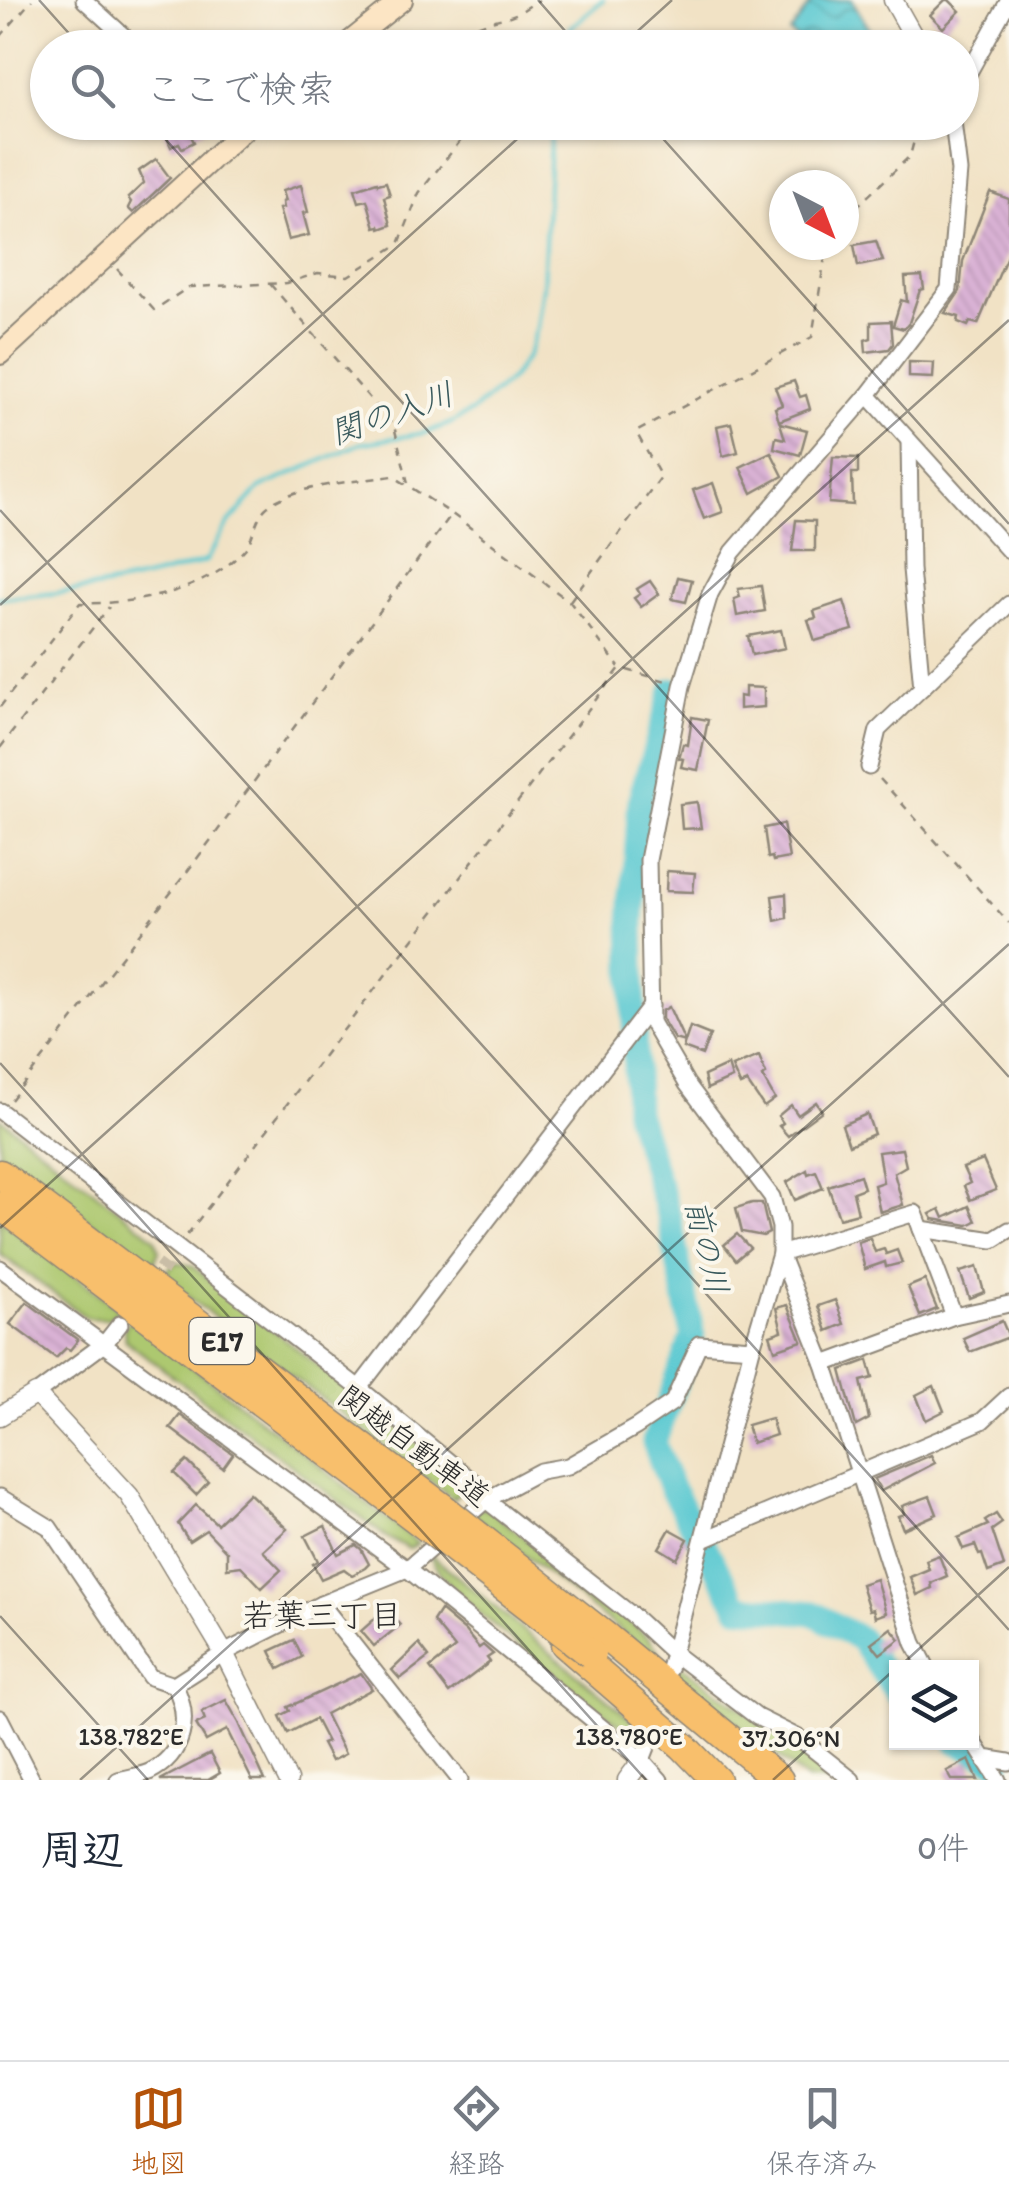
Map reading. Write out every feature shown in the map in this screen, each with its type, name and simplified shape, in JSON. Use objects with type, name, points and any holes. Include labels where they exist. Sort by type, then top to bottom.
[{"type":"highway","name":"関越自動車道","points":[[0,1174],[436,1518],[741,1780]]},
{"type":"highway","name":"関越自動車道","points":[[0,1205],[436,1518],[467,1558],[779,1780]]},
{"type":"highway","points":[[593,1650],[716,1780]]},
{"type":"main road","points":[[364,30],[402,0]]},
{"type":"main road","points":[[0,354],[106,257],[224,140]]},
{"type":"street","points":[[84,0],[117,30]]},
{"type":"street","points":[[892,0],[910,30]]},
{"type":"street","points":[[979,54],[1009,0]]},
{"type":"street","points":[[671,1660],[780,1254],[780,1227],[772,1197],[687,1084],[650,1022],[648,860],[682,686],[710,594],[734,552],[868,395],[949,289],[959,170],[955,140]]},
{"type":"street","points":[[868,395],[1009,551]]},
{"type":"street","points":[[909,441],[911,569],[922,688]]},
{"type":"street","points":[[869,766],[878,730],[1009,604]]},
{"type":"street","points":[[360,1388],[651,1006]]},
{"type":"street","points":[[1,1111],[360,1388],[475,1483],[486,1500],[632,1616],[671,1660],[757,1717],[799,1738],[852,1780]]},
{"type":"street","points":[[780,1254],[915,1213],[954,1316]]},
{"type":"street","points":[[921,1229],[993,1240],[1009,1230]]},
{"type":"street","points":[[780,1254],[824,1364],[914,1643],[923,1660]]},
{"type":"street","points":[[0,1268],[406,1569],[642,1760],[660,1780]]},
{"type":"street","points":[[824,1364],[954,1316],[1009,1304]]},
{"type":"street","points":[[0,1416],[105,1343],[120,1324]]},
{"type":"street","points":[[0,1498],[49,1527],[150,1677],[174,1684],[224,1652],[320,1604],[406,1569],[486,1500],[540,1471],[568,1466],[674,1402],[699,1344],[752,1348]]},
{"type":"street","points":[[36,1394],[130,1495],[224,1652],[288,1780]]},
{"type":"street","points":[[703,1540],[982,1421],[1009,1396]]},
{"type":"street","points":[[320,1604],[460,1780]]},
{"type":"street","points":[[118,1780],[149,1772],[175,1752],[184,1732],[180,1697],[174,1684]]},
{"type":"street","points":[[0,1718],[32,1780]]},
{"type":"street","points":[[627,1780],[642,1760],[651,1737]]},
{"type":"street","points":[[979,1750],[998,1780]]},
{"type":"street","points":[[984,1758],[1009,1762]]},
{"type":"path","points":[[0,38],[32,0]]},
{"type":"path","points":[[469,30],[516,14],[539,0]]},
{"type":"path","points":[[106,257],[154,310],[190,287],[270,284],[318,273],[348,276],[399,244],[419,194],[461,140]]},
{"type":"path","points":[[859,204],[910,156],[914,140]]},
{"type":"path","points":[[570,602],[662,477],[636,432],[812,337],[825,260]]},
{"type":"path","points":[[270,284],[394,426],[408,484]]},
{"type":"path","points":[[0,707],[80,602],[112,604],[174,591],[216,573],[246,547],[265,508],[292,494],[393,476],[452,514],[570,602],[620,668],[682,686]]},
{"type":"path","points":[[1,1111],[193,864],[452,514]]},
{"type":"path","points":[[0,748],[112,604]]},
{"type":"path","points":[[178,1248],[620,668]]},
{"type":"path","points":[[869,766],[1009,923]]},
{"type":"green space","points":[[0,1118],[155,1238],[159,1250],[152,1268],[0,1154]]},
{"type":"green space","points":[[0,1219],[119,1309],[108,1319],[87,1318],[0,1254]]},
{"type":"green space","points":[[175,1262],[192,1266],[453,1472],[460,1482],[454,1499],[162,1277]]},
{"type":"green space","points":[[131,1319],[418,1543],[409,1549],[386,1537],[125,1340],[124,1329]]},
{"type":"green space","points":[[481,1506],[649,1638],[660,1654],[659,1661],[472,1514]]},
{"type":"green space","points":[[430,1554],[641,1727],[637,1732],[624,1728],[485,1617],[439,1571]]},
{"type":"green space","points":[[683,1667],[843,1780],[807,1780],[671,1671]]},
{"type":"water","points":[[813,0],[852,0],[870,30],[792,30]]},
{"type":"building","points":[[945,0],[960,11],[943,28],[930,15]]},
{"type":"building","points":[[168,140],[194,142],[182,148],[179,143],[171,147]]},
{"type":"building","points":[[156,159],[170,178],[133,213],[128,208],[128,198],[144,183],[139,171]]},
{"type":"building","points":[[386,182],[390,195],[384,197],[391,225],[380,229],[375,227],[367,200],[359,202],[355,189]]},
{"type":"building","points":[[301,185],[309,235],[288,240],[279,209],[285,201],[282,191]]},
{"type":"building","points":[[990,192],[1009,199],[1009,251],[978,324],[970,322],[968,326],[958,322],[959,317],[945,313],[960,291],[963,261]]},
{"type":"building","points":[[876,241],[883,261],[858,266],[859,244]]},
{"type":"building","points":[[922,276],[924,289],[920,290],[909,323],[904,329],[893,326],[901,300],[907,302],[905,277]]},
{"type":"building","points":[[891,321],[893,344],[889,349],[866,352],[871,322]]},
{"type":"building","points":[[909,362],[934,363],[933,378],[909,377]]},
{"type":"building","points":[[794,381],[800,397],[806,395],[810,409],[779,421],[775,408],[782,405],[775,387]]},
{"type":"building","points":[[731,423],[738,452],[723,456],[717,426]]},
{"type":"building","points":[[780,423],[807,430],[800,455],[774,448],[776,437],[785,439]]},
{"type":"building","points":[[771,452],[783,476],[752,493],[740,467]]},
{"type":"building","points":[[833,457],[858,458],[858,473],[852,473],[853,505],[829,503]]},
{"type":"building","points":[[713,483],[723,512],[704,519],[693,490]]},
{"type":"building","points":[[796,520],[815,521],[815,551],[792,551]]},
{"type":"building","points":[[678,577],[692,580],[686,602],[672,599]]},
{"type":"building","points":[[650,581],[659,594],[641,607],[634,598],[640,594],[637,589]]},
{"type":"building","points":[[761,586],[765,611],[737,616],[734,599],[740,597],[738,589]]},
{"type":"building","points":[[844,601],[853,630],[815,641],[808,620],[816,618],[814,611]]},
{"type":"building","points":[[781,630],[785,648],[752,655],[748,636]]},
{"type":"building","points":[[745,687],[764,688],[764,707],[739,709],[739,696],[745,697]]},
{"type":"building","points":[[692,717],[708,720],[698,770],[681,767],[683,759],[679,758],[683,744],[688,745]]},
{"type":"building","points":[[697,802],[701,828],[682,829],[680,804]]},
{"type":"building","points":[[783,824],[789,858],[773,861],[768,858],[764,828]]},
{"type":"building","points":[[667,871],[695,873],[693,892],[666,891]]},
{"type":"building","points":[[786,894],[787,918],[775,921],[772,896]]},
{"type":"building","points":[[669,1007],[685,1042],[674,1039],[662,1019],[662,1011]]},
{"type":"building","points":[[690,1027],[710,1035],[702,1055],[683,1048]]},
{"type":"building","points":[[759,1056],[766,1074],[762,1076],[775,1099],[764,1107],[747,1082],[740,1085],[732,1067]]},
{"type":"building","points":[[728,1065],[732,1078],[707,1089],[704,1076]]},
{"type":"building","points":[[816,1102],[822,1111],[788,1136],[779,1126],[783,1123],[778,1116],[791,1105],[798,1115]]},
{"type":"building","points":[[867,1114],[874,1134],[849,1145],[842,1125]]},
{"type":"building","points":[[902,1149],[906,1166],[894,1173],[903,1205],[880,1212],[874,1185],[883,1182],[878,1152]]},
{"type":"building","points":[[983,1160],[996,1190],[970,1200],[964,1186],[970,1183],[963,1168]]},
{"type":"building","points":[[807,1170],[808,1174],[816,1171],[823,1188],[795,1200],[787,1182]]},
{"type":"building","points":[[860,1175],[864,1188],[853,1192],[858,1213],[839,1218],[828,1186]]},
{"type":"building","points":[[762,1203],[769,1233],[763,1236],[742,1232],[736,1208]]},
{"type":"building","points":[[969,1206],[976,1221],[968,1225],[933,1219],[930,1214],[940,1209],[944,1218]]},
{"type":"building","points":[[737,1234],[750,1248],[736,1260],[724,1245]]},
{"type":"building","points":[[870,1238],[875,1252],[897,1250],[902,1263],[886,1267],[885,1262],[865,1269],[858,1242]]},
{"type":"building","points":[[977,1267],[984,1292],[969,1298],[960,1272]]},
{"type":"building","points":[[925,1280],[937,1309],[920,1316],[908,1287]]},
{"type":"building","points":[[835,1300],[844,1324],[827,1331],[818,1306]]},
{"type":"building","points":[[27,1302],[78,1340],[70,1350],[66,1348],[56,1358],[10,1324]]},
{"type":"building","points":[[787,1305],[802,1341],[775,1350],[770,1335],[782,1331],[776,1308]]},
{"type":"building","points":[[1002,1321],[1009,1337],[970,1352],[963,1338]]},
{"type":"building","points":[[868,1360],[873,1378],[861,1381],[869,1419],[856,1426],[841,1370]]},
{"type":"building","points":[[934,1386],[944,1411],[926,1420],[916,1395]]},
{"type":"building","points":[[180,1415],[233,1454],[223,1468],[170,1428]]},
{"type":"building","points":[[771,1418],[776,1435],[752,1443],[747,1425]]},
{"type":"building","points":[[931,1455],[935,1463],[881,1491],[874,1479]]},
{"type":"building","points":[[187,1461],[208,1482],[196,1495],[174,1473]]},
{"type":"building","points":[[249,1493],[287,1529],[263,1551],[281,1570],[262,1588],[241,1566],[227,1568],[227,1552],[206,1530],[189,1541],[178,1524],[196,1505],[217,1524]]},
{"type":"building","points":[[930,1496],[937,1514],[903,1529],[898,1516],[904,1514],[902,1506]]},
{"type":"building","points":[[996,1514],[1002,1523],[992,1530],[1004,1566],[988,1572],[975,1545],[963,1549],[958,1538],[988,1525],[985,1521]]},
{"type":"building","points":[[325,1526],[338,1554],[356,1545],[369,1564],[352,1575],[344,1569],[321,1579],[313,1564],[318,1561],[305,1536]]},
{"type":"building","points":[[670,1529],[688,1539],[677,1559],[659,1548]]},
{"type":"building","points":[[939,1555],[947,1576],[917,1595],[910,1577],[929,1569],[926,1560]]},
{"type":"building","points":[[876,1579],[886,1613],[875,1617],[861,1584]]},
{"type":"building","points":[[386,1609],[400,1625],[374,1646],[361,1631]]},
{"type":"building","points":[[440,1610],[479,1648],[483,1645],[493,1654],[487,1658],[490,1662],[449,1693],[430,1668],[455,1648],[433,1621]]},
{"type":"building","points":[[891,1628],[900,1639],[880,1654],[871,1643]]},
{"type":"building","points":[[294,1640],[302,1657],[279,1669],[270,1651]]},
{"type":"building","points":[[419,1644],[429,1657],[400,1679],[392,1670]]},
{"type":"building","points":[[361,1673],[372,1689],[325,1714],[345,1754],[331,1761],[322,1744],[327,1742],[315,1719],[288,1733],[280,1716],[290,1711],[288,1707]]},
{"type":"building","points":[[226,1700],[265,1780],[252,1780],[227,1730],[206,1741],[196,1724],[205,1720],[202,1712]]},
{"type":"building","points":[[210,1754],[220,1773],[208,1780],[160,1780]]},
{"type":"building","points":[[969,1760],[978,1780],[952,1780],[947,1771]]},
{"type":"waterway","name":"関の入川","points":[[570,30],[603,0]]},
{"type":"waterway","name":"関の入川","points":[[684,0],[728,0]]},
{"type":"waterway","name":"関の入川","points":[[0,598],[104,586],[206,561],[228,524],[260,488],[359,444],[424,433],[473,411],[511,379],[528,355],[537,328],[543,286],[550,140]]},
{"type":"waterway","name":"前の川","points":[[673,690],[640,799],[632,921],[636,1112],[669,1217],[693,1336],[654,1442],[671,1488],[738,1606],[813,1613],[860,1639],[889,1682]]},
{"type":"waterway","name":"前の川","points":[[974,1750],[998,1761]]},
{"type":"tunnel","points":[[147,1289],[166,1264]]},
{"type":"district","name":"若葉三丁目","points":[[322,1615]]}]
